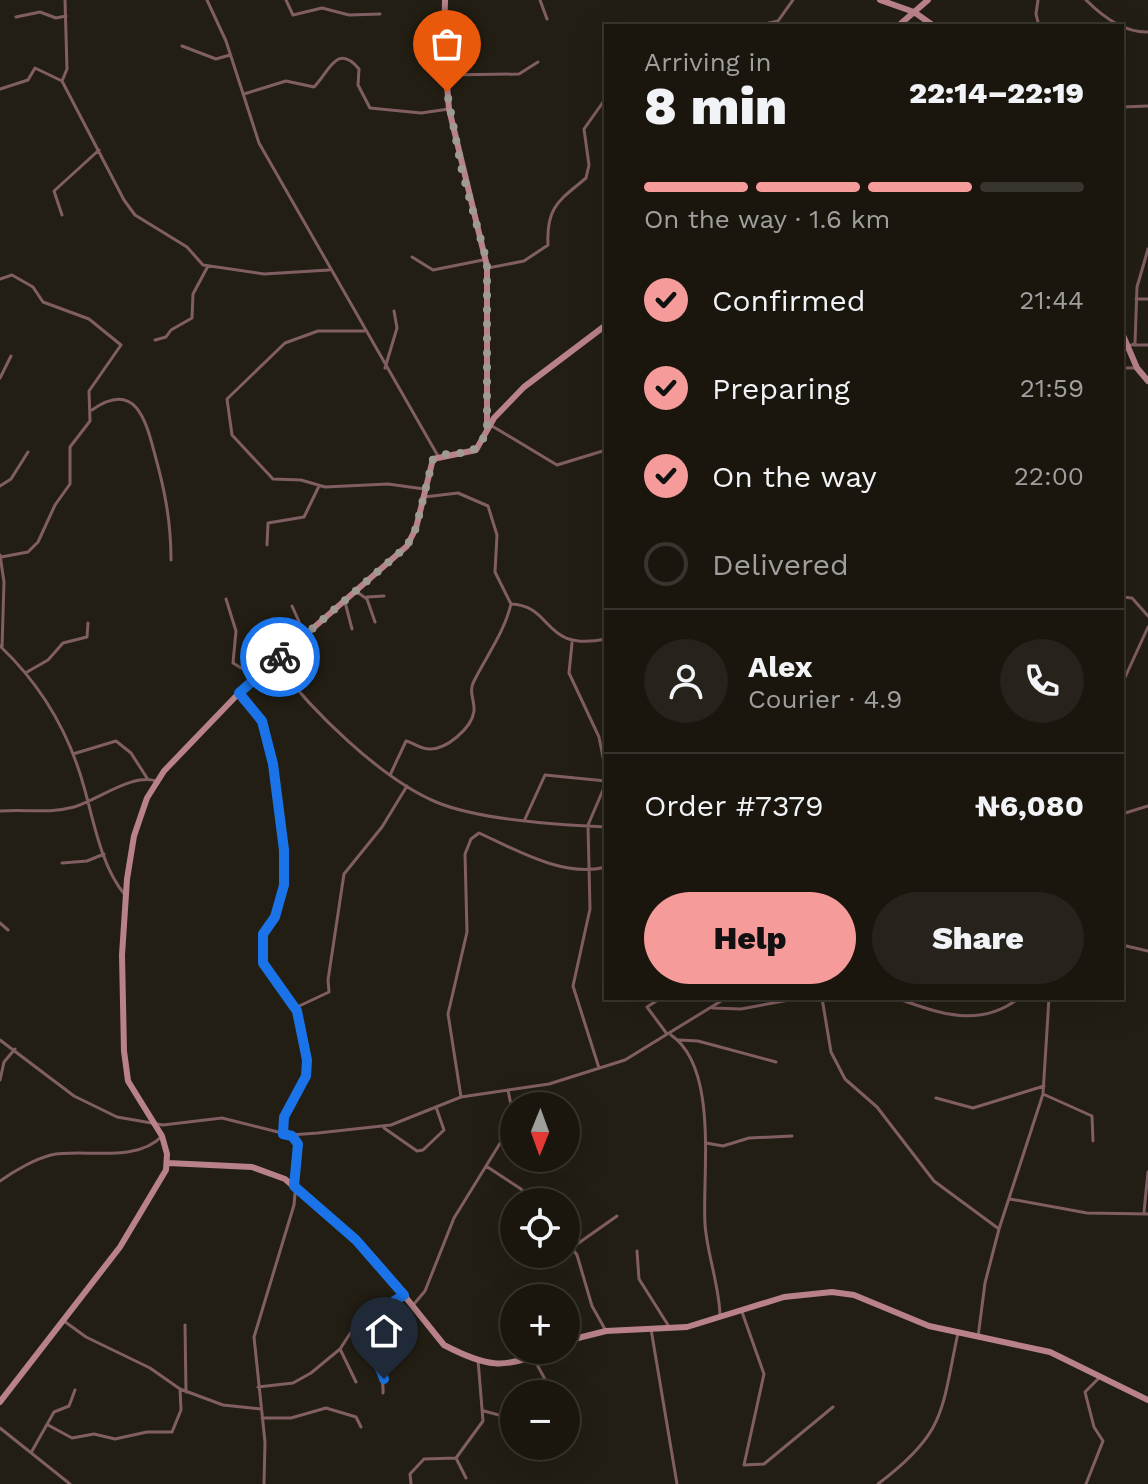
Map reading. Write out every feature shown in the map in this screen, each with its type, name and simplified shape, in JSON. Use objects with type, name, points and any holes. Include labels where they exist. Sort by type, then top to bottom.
[{"type":"main road","points":[[445,0],[445,75],[449,109],[488,267],[489,428]]},
{"type":"main road","points":[[880,0],[914,12],[931,24]]},
{"type":"main road","points":[[900,24],[928,0]]},
{"type":"main road","points":[[0,1402],[120,1247],[162,1180],[168,1163],[162,1136],[135,1095],[126,1068],[122,955],[125,895],[134,836],[156,781],[256,677],[407,546],[430,465],[438,456],[470,453],[481,444],[489,428],[524,387],[604,327]]},
{"type":"main road","points":[[1124,336],[1131,346],[1137,368],[1148,381]]},
{"type":"main road","points":[[168,1163],[252,1167],[294,1186],[356,1240],[444,1345],[478,1360],[510,1366],[515,1364]]},
{"type":"main road","points":[[580,1338],[606,1331],[669,1329],[720,1319],[784,1297],[832,1292],[854,1295],[958,1333],[1050,1352],[1148,1400]]},
{"type":"street","points":[[207,0],[230,55],[259,143],[438,456]]},
{"type":"street","points":[[286,0],[293,15],[322,8],[349,15],[380,14]]},
{"type":"street","points":[[540,0],[547,19]]},
{"type":"street","points":[[765,24],[778,21],[793,0]]},
{"type":"street","points":[[1038,0],[1038,24]]},
{"type":"street","points":[[1086,0],[1119,24]]},
{"type":"street","points":[[62,81],[67,69],[66,1]]},
{"type":"street","points":[[16,17],[40,12],[56,18],[66,16]]},
{"type":"street","points":[[1124,27],[1135,32],[1148,32]]},
{"type":"street","points":[[182,46],[216,59],[230,55]]},
{"type":"street","points":[[244,94],[286,81],[314,87],[332,60],[339,57],[350,60],[359,69],[358,85],[370,108],[421,113],[449,109]]},
{"type":"street","points":[[445,75],[519,74],[538,62]]},
{"type":"street","points":[[0,89],[28,80],[35,68],[62,81],[128,208],[187,247],[200,263],[264,274],[329,270]]},
{"type":"street","points":[[473,264],[488,267],[524,261],[548,245],[550,216],[555,205],[570,188],[586,178],[589,165],[584,129],[604,101]]},
{"type":"street","points":[[1124,107],[1148,106]]},
{"type":"street","points":[[62,215],[53,193],[99,150]]},
{"type":"street","points":[[1148,249],[1140,273],[1131,346],[1148,345]]},
{"type":"street","points":[[412,257],[433,270],[473,264],[486,258]]},
{"type":"street","points":[[155,340],[166,337],[171,330],[192,318],[193,294],[208,266]]},
{"type":"street","points":[[1140,273],[1148,273]]},
{"type":"street","points":[[0,279],[12,275],[33,287],[42,301],[89,319],[120,342],[121,347],[89,391],[90,421],[70,447],[70,484],[38,542],[28,552],[0,556],[1,647],[27,672],[46,699],[73,754],[104,854],[125,895]]},
{"type":"street","points":[[1136,299],[1148,299]]},
{"type":"street","points":[[385,368],[397,328],[394,311]]},
{"type":"street","points":[[364,331],[318,331],[285,343],[227,399],[232,435],[269,476],[319,486],[388,484],[424,493],[458,493],[488,506],[497,535],[495,572],[511,604],[503,631],[470,688],[474,711],[450,742],[436,749],[424,749],[406,741],[391,773]]},
{"type":"street","points":[[0,378],[11,356]]},
{"type":"street","points":[[1124,368],[1137,368]]},
{"type":"street","points":[[91,411],[115,400],[133,405],[146,418],[169,506],[171,560]]},
{"type":"street","points":[[489,428],[557,465],[604,451]]},
{"type":"street","points":[[0,486],[11,479],[28,452]]},
{"type":"street","points":[[267,545],[268,523],[304,517],[319,486]]},
{"type":"street","points":[[357,592],[365,597],[384,596]]},
{"type":"street","points":[[365,597],[375,622]]},
{"type":"street","points":[[1124,597],[1132,598],[1148,616]]},
{"type":"street","points":[[226,599],[236,631],[233,663],[256,677]]},
{"type":"street","points":[[345,602],[352,629]]},
{"type":"street","points":[[511,604],[524,607],[572,643],[604,639]]},
{"type":"street","points":[[292,606],[305,636]]},
{"type":"street","points":[[27,672],[48,660],[63,643],[87,637],[88,623]]},
{"type":"street","points":[[1124,680],[1148,627]]},
{"type":"street","points":[[572,643],[569,673],[599,737],[604,762]]},
{"type":"street","points":[[275,662],[357,751],[407,786],[448,806],[525,819],[604,827]]},
{"type":"street","points":[[239,693],[262,721],[273,764],[284,850],[284,885],[275,917],[263,934],[263,963],[295,1008],[307,1068],[284,1117],[283,1134]]},
{"type":"street","points":[[73,754],[116,741],[131,753],[147,778],[156,781]]},
{"type":"street","points":[[525,819],[545,775],[604,782]]},
{"type":"street","points":[[0,811],[48,812],[87,802],[147,778]]},
{"type":"street","points":[[295,1008],[328,994],[344,874],[382,827],[407,786]]},
{"type":"street","points":[[599,1068],[573,986],[590,909],[588,825],[604,787]]},
{"type":"street","points":[[1124,813],[1148,806]]},
{"type":"street","points":[[461,1097],[448,1014],[467,932],[464,862],[471,839],[479,833],[553,864],[587,870],[604,867]]},
{"type":"street","points":[[62,863],[87,861],[104,854]]},
{"type":"street","points":[[0,923],[8,930]]},
{"type":"street","points":[[1124,945],[1148,951]]},
{"type":"street","points":[[658,1000],[647,1007],[670,1036],[776,1062]]},
{"type":"street","points":[[0,1040],[74,1096],[117,1117],[157,1125],[222,1118],[290,1135],[383,1126],[461,1097],[549,1084],[625,1060],[670,1036],[723,1000]]},
{"type":"street","points":[[713,1007],[741,1009],[789,1000]]},
{"type":"street","points":[[822,1000],[831,1052],[845,1079],[877,1107],[934,1181],[999,1229]]},
{"type":"street","points":[[903,1000],[967,1018],[989,1014],[1015,1000]]},
{"type":"street","points":[[978,1337],[985,1283],[999,1229],[1043,1094],[1049,1000]]},
{"type":"street","points":[[677,1039],[696,1074],[706,1143],[705,1222],[717,1275],[720,1319]]},
{"type":"street","points":[[0,1080],[4,1062],[15,1049]]},
{"type":"street","points":[[936,1098],[973,1108],[1007,1100],[1044,1086]]},
{"type":"street","points":[[412,1305],[425,1291],[451,1226],[507,1132],[512,1110],[508,1090]]},
{"type":"street","points":[[1043,1094],[1092,1116],[1093,1141]]},
{"type":"street","points":[[383,1126],[417,1151],[423,1150],[444,1130],[436,1107]]},
{"type":"street","points":[[264,1484],[262,1418],[254,1337],[294,1205],[298,1144],[290,1135]]},
{"type":"street","points":[[0,1181],[52,1154],[110,1155],[157,1142],[162,1136]]},
{"type":"street","points":[[706,1143],[723,1146],[754,1137],[792,1136]]},
{"type":"street","points":[[485,1165],[520,1188]]},
{"type":"street","points":[[1009,1198],[1087,1213],[1122,1216],[1146,1213],[1148,1172]]},
{"type":"street","points":[[580,1242],[617,1216]]},
{"type":"street","points":[[637,1251],[639,1279],[663,1312],[669,1329]]},
{"type":"street","points":[[580,1268],[592,1306],[606,1331]]},
{"type":"street","points":[[258,1387],[293,1383],[340,1349],[356,1330],[359,1321],[404,1295]]},
{"type":"street","points":[[742,1312],[764,1374],[744,1465],[764,1464],[833,1407]]},
{"type":"street","points":[[62,1320],[86,1337],[150,1368],[186,1392],[223,1405],[261,1409]]},
{"type":"street","points":[[185,1325],[186,1392]]},
{"type":"street","points":[[651,1329],[677,1484]]},
{"type":"street","points":[[356,1330],[382,1372],[383,1393]]},
{"type":"street","points":[[878,1484],[901,1468],[934,1429],[945,1406],[958,1333]]},
{"type":"street","points":[[340,1349],[356,1382]]},
{"type":"street","points":[[411,1484],[410,1474],[424,1459],[456,1458],[480,1430],[484,1411],[478,1360]]},
{"type":"street","points":[[1086,1484],[1103,1441],[1094,1427],[1085,1392],[1102,1375]]},
{"type":"street","points":[[48,1425],[72,1438],[94,1434],[115,1439],[147,1432],[172,1432],[181,1410],[180,1389]]},
{"type":"street","points":[[32,1451],[54,1412],[69,1406],[75,1390]]},
{"type":"street","points":[[262,1418],[291,1418],[326,1408],[356,1417],[361,1427]]},
{"type":"street","points":[[484,1411],[500,1415]]},
{"type":"street","points":[[0,1428],[70,1484]]},
{"type":"street","points":[[456,1458],[466,1478]]},
{"type":"way so far","points":[[280,657],[407,546],[416,528],[433,459],[476,450],[487,431],[487,262],[462,171],[447,92]]},
{"type":"route","points":[[280,657],[239,693],[262,721],[273,764],[276,813],[284,850],[284,885],[275,917],[263,934],[263,963],[297,1011],[307,1060],[306,1076],[284,1117],[283,1134],[292,1136],[298,1144],[294,1186],[356,1240],[404,1295],[356,1325],[365,1348],[384,1379]]}]
